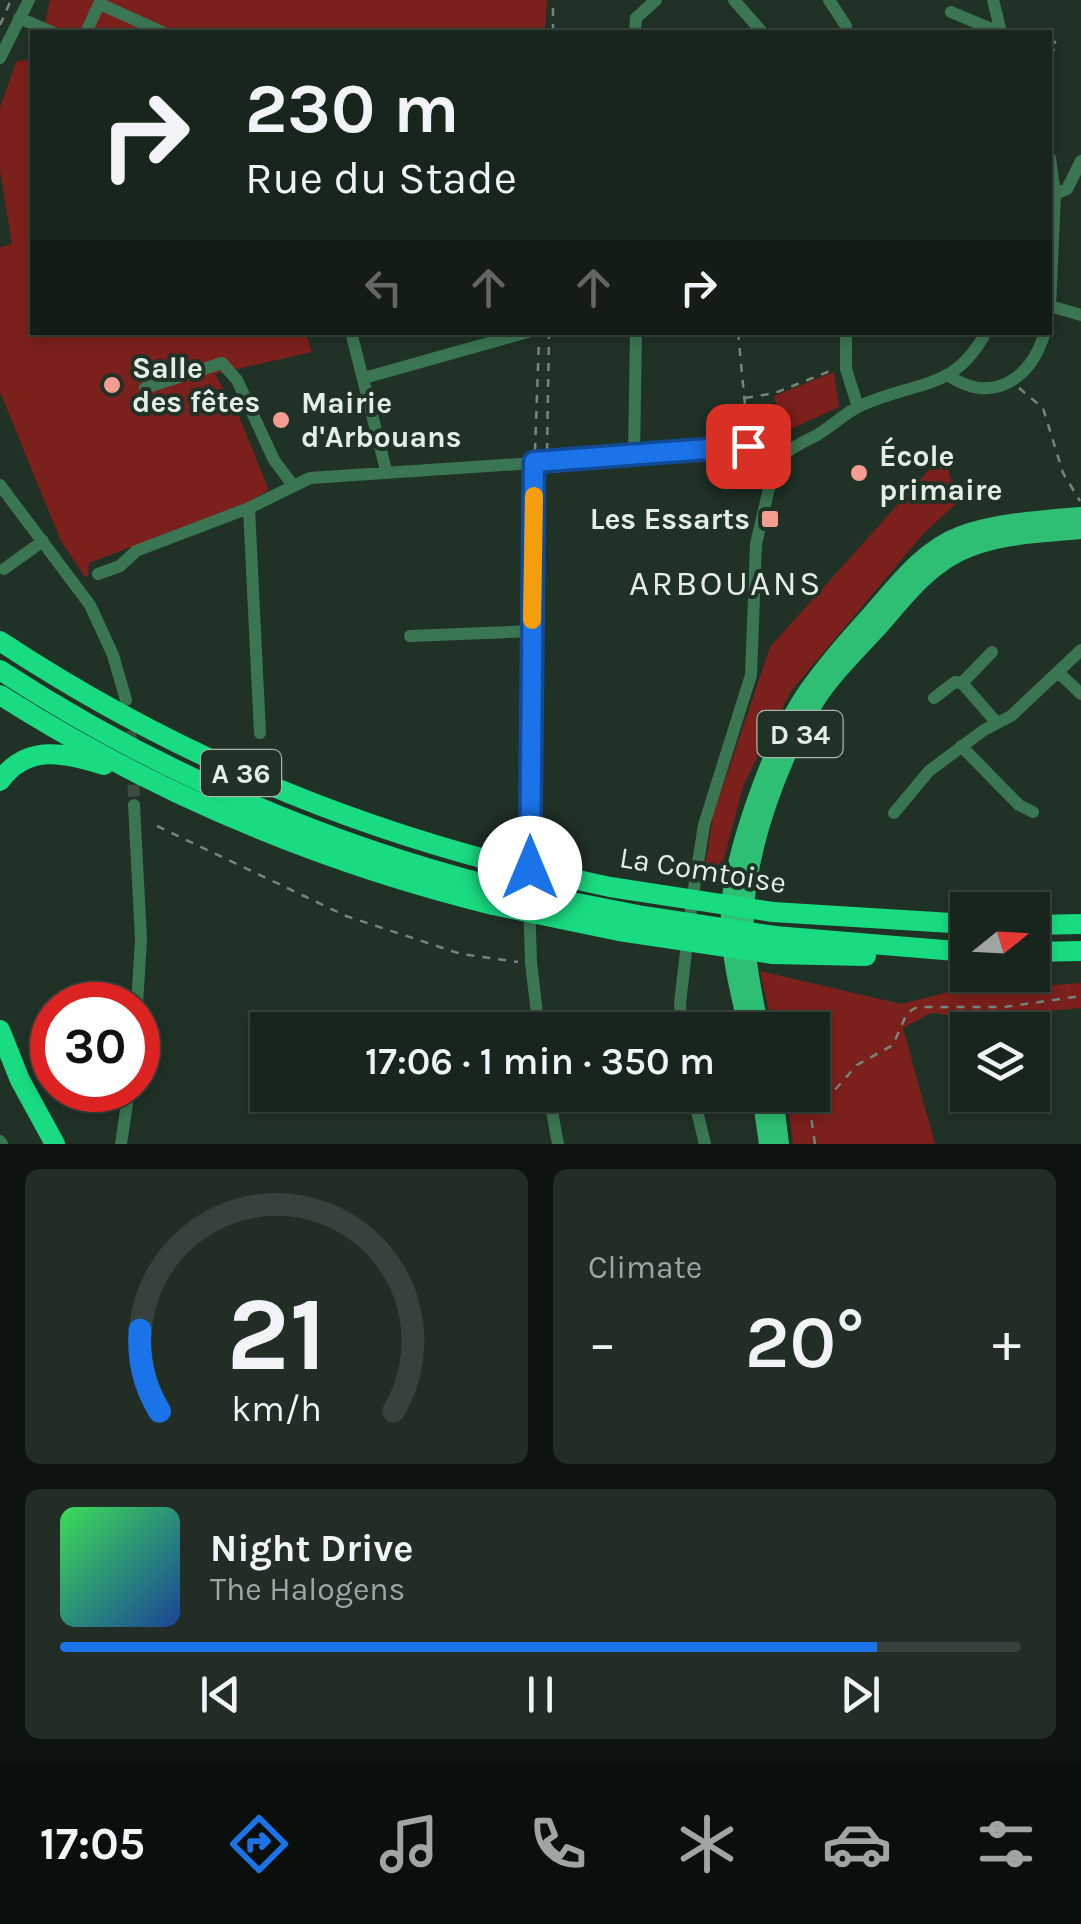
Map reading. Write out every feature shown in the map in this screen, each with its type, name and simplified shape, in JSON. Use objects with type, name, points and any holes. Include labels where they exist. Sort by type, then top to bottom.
[{"type":"highway","name":"La Comtoise","points":[[0,641],[135,722],[246,775],[390,831],[500,863],[610,886],[773,912],[950,923]]},
{"type":"highway","name":"A 36","points":[[0,670],[100,730],[236,797],[494,896]]},
{"type":"highway","name":"A 36","points":[[0,694],[140,774],[328,856],[619,931],[774,945],[832,956],[950,952]]},
{"type":"highway","points":[[0,782],[22,760],[50,752],[140,774]]},
{"type":"highway","points":[[1050,925],[1081,924]]},
{"type":"highway","points":[[1050,952],[1081,952]]},
{"type":"highway","points":[[0,1030],[20,1080],[54,1138]]},
{"type":"main road","name":"D 34","points":[[744,1012],[734,968],[730,910],[741,847],[765,776],[805,693],[907,572],[930,552],[961,535],[1018,522],[1081,516]]},
{"type":"main road","name":"D 34","points":[[757,1012],[745,911],[754,851],[779,776],[816,702],[917,583],[937,565],[966,548],[990,541],[1081,530]]},
{"type":"main road","points":[[763,1112],[768,1144]]},
{"type":"main road","points":[[776,1112],[780,1144]]},
{"type":"street","points":[[0,58],[29,0]]},
{"type":"street","points":[[635,30],[636,18],[656,0]]},
{"type":"street","points":[[734,0],[760,30]]},
{"type":"street","points":[[829,0],[846,26]]},
{"type":"street","points":[[993,0],[1000,30]]},
{"type":"street","points":[[90,30],[101,2],[158,30]]},
{"type":"street","points":[[951,12],[995,30]]},
{"type":"street","points":[[20,18],[47,30]]},
{"type":"street","points":[[1055,194],[1067,189],[1081,161]]},
{"type":"street","points":[[1052,172],[1052,262]]},
{"type":"street","points":[[1052,308],[1081,315]]},
{"type":"street","points":[[352,335],[386,470]]},
{"type":"street","points":[[364,378],[517,335]]},
{"type":"street","points":[[634,456],[636,335]]},
{"type":"street","points":[[846,335],[848,382],[858,406]]},
{"type":"street","points":[[682,1012],[682,986],[704,825],[752,675],[756,544],[770,480],[780,457],[858,406],[949,376],[970,358],[984,335]]},
{"type":"street","points":[[949,376],[966,387],[980,389],[1010,382],[1023,373],[1044,335]]},
{"type":"street","points":[[145,388],[222,363],[236,380],[268,448],[292,484]]},
{"type":"street","points":[[98,574],[114,570],[136,551],[249,508],[310,478],[748,446],[761,447],[780,457]]},
{"type":"street","points":[[534,462],[531,962],[537,1012]]},
{"type":"street","points":[[0,485],[96,617],[114,655],[126,700]]},
{"type":"street","points":[[249,508],[260,733]]},
{"type":"street","points":[[4,569],[43,542]]},
{"type":"street","points":[[410,636],[532,631]]},
{"type":"street","points":[[894,813],[929,772],[961,746],[1011,716],[1081,650]]},
{"type":"street","points":[[962,683],[992,652]]},
{"type":"street","points":[[1059,673],[1081,694]]},
{"type":"street","points":[[934,698],[955,682],[962,683],[997,723]]},
{"type":"street","points":[[961,746],[1019,804],[1033,812]]},
{"type":"street","points":[[134,805],[141,939],[138,982]]},
{"type":"street","points":[[123,1143],[127,1112]]},
{"type":"street","points":[[551,1112],[558,1144]]},
{"type":"street","points":[[694,1144],[693,1139],[703,1137],[697,1112]]},
{"type":"path","points":[[0,25],[12,0]]},
{"type":"path","points":[[553,30],[554,0]]},
{"type":"path","points":[[534,462],[538,335]]},
{"type":"path","points":[[738,335],[748,446]]},
{"type":"path","points":[[745,398],[775,393],[846,364]]},
{"type":"path","points":[[1010,382],[1043,408],[1063,473],[1081,502]]},
{"type":"path","points":[[157,826],[346,916],[461,954],[531,962]]},
{"type":"path","points":[[816,1144],[811,1117],[857,1065],[894,1045],[906,1013],[918,1007],[1004,1008],[1081,996]]},
{"type":"shaded area","points":[[50,0],[547,0],[545,30],[43,30]]},
{"type":"shaded area","points":[[30,58],[30,335],[307,335],[312,352],[215,374],[238,414],[269,490],[246,503],[89,563],[85,577],[61,541],[0,392],[0,247],[12,244],[0,170],[0,108],[16,62]]},
{"type":"shaded area","points":[[834,372],[839,407],[784,432],[774,396]]},
{"type":"shaded area","points":[[943,454],[958,502],[924,533],[791,691],[744,784],[718,881],[703,880],[713,816],[770,647]]},
{"type":"shaded area","points":[[760,971],[901,1004],[949,992],[1050,992],[1050,985],[1081,983],[1081,1008],[931,1013],[903,1028],[935,1144],[793,1144],[789,1112],[830,1112],[830,1012],[769,1012]]},
{"type":"tunnel","points":[[127,713],[134,805]]},
{"type":"slow traffic","points":[[532,620],[534,496]]},
{"type":"place","name":"Salle des fêtes","points":[[112,385]]},
{"type":"place","name":"Mairie d'Arbouans","points":[[281,420]]},
{"type":"place","name":"École primaire","points":[[859,473]]},
{"type":"place","name":"Les Essarts","points":[[770,519]]},
{"type":"district","name":"ARBOUANS","points":[[726,583]]},
{"type":"route","points":[[530,868],[534,462],[748,446]]}]
